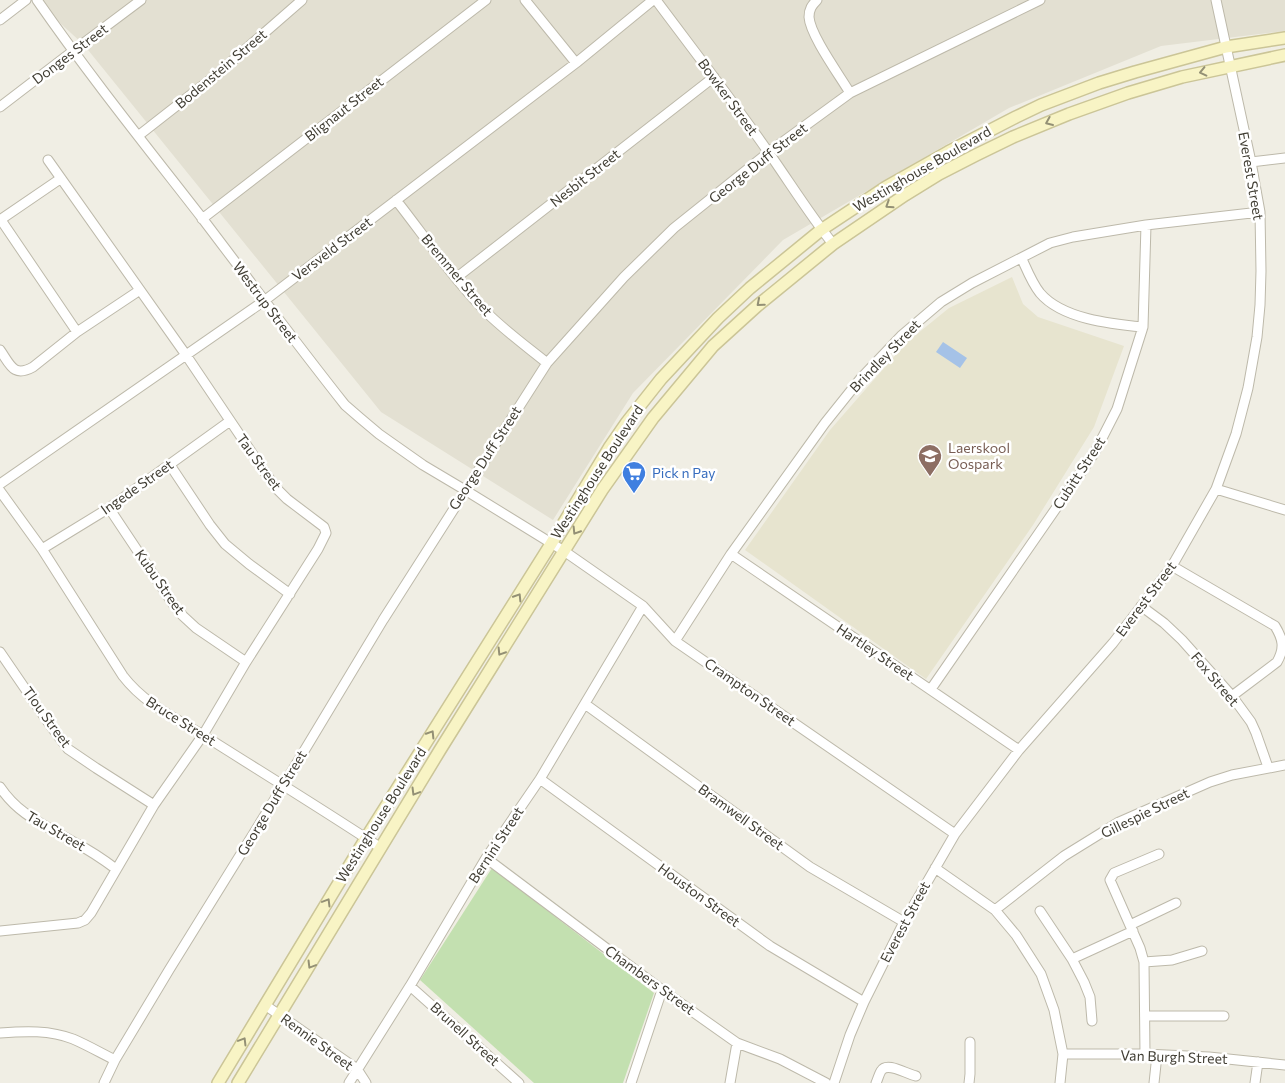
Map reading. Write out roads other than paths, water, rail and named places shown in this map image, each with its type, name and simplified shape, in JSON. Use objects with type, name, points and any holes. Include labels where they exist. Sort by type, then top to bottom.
[{"type":"street","points":[[0,20],[26,0]]},
{"type":"street","name":"Westrup Street","points":[[37,0],[72,51],[345,405],[423,465],[551,544]]},
{"type":"street","name":"Donges Street","points":[[0,107],[141,0]]},
{"type":"street","name":"Bodenstein Street","points":[[138,136],[216,76],[302,0]]},
{"type":"street","name":"Blignaut Street","points":[[202,218],[486,0]]},
{"type":"street","points":[[525,0],[576,63]]},
{"type":"street","name":"Versveld Street","points":[[0,484],[264,301],[576,63],[654,0]]},
{"type":"street","name":"Bowker Street","points":[[654,0],[714,77],[769,152],[821,230],[833,244]]},
{"type":"street","points":[[818,0],[812,5],[809,14],[810,24],[850,93]]},
{"type":"street","name":"George Duff Street","points":[[104,1083],[115,1060],[174,962],[383,620],[547,362],[624,277],[674,228],[769,152],[850,93],[1040,0]]},
{"type":"street","name":"Everest Street","points":[[834,1083],[850,1035],[864,1002],[904,922],[955,834],[1020,750],[1113,643],[1172,566],[1216,489],[1238,425],[1248,388],[1260,304],[1261,271],[1260,212],[1216,0]]},
{"type":"street","name":"Westinghouse Boulevard","points":[[218,1083],[366,838],[627,422],[688,349],[750,288],[821,230],[886,187],[948,152],[1040,105],[1134,72],[1226,47],[1285,38]]},
{"type":"street","name":"Westinghouse Boulevard","points":[[238,1083],[440,750],[602,490],[653,418],[704,356],[757,306],[833,244],[939,174],[1013,137],[1128,92],[1230,66],[1285,55]]},
{"type":"street","name":"Nesbit Street","points":[[456,278],[714,77]]},
{"type":"street","points":[[1250,162],[1285,158]]},
{"type":"street","name":"Tau Street","points":[[0,931],[78,923],[85,920],[122,862],[154,805],[203,735],[326,534],[324,527],[277,489],[186,355],[48,160]]},
{"type":"street","points":[[60,179],[0,220],[77,332]]},
{"type":"street","name":"Bremmer Street","points":[[396,200],[456,278],[484,310],[505,330],[547,362]]},
{"type":"street","name":"Brindley Street","points":[[675,641],[731,554],[824,423],[861,378],[901,336],[941,302],[1050,243],[1073,237],[1146,225],[1260,212]]},
{"type":"street","name":"Cubitt Street","points":[[930,689],[1095,452],[1117,409],[1143,327],[1146,225]]},
{"type":"street","points":[[1022,258],[1039,291],[1047,300],[1058,307],[1082,317],[1102,322],[1143,327]]},
{"type":"street","points":[[0,350],[14,369],[20,372],[26,371],[77,332],[140,290]]},
{"type":"street","name":"Ingede Street","points":[[42,549],[109,508],[230,421]]},
{"type":"street","points":[[170,465],[225,544],[290,594]]},
{"type":"street","points":[[1216,489],[1285,510]]},
{"type":"street","name":"Bruce Street","points":[[0,491],[42,549],[123,676],[143,698],[381,848]]},
{"type":"street","name":"Kubu Street","points":[[109,508],[183,616],[196,628],[246,662]]},
{"type":"street","name":"Crampton Street","points":[[551,544],[643,606],[675,641],[955,834]]},
{"type":"street","name":"Hartley Street","points":[[731,554],[1020,750]]},
{"type":"street","points":[[1172,566],[1275,626],[1280,634],[1281,654],[1277,662],[1232,696]]},
{"type":"street","name":"Bernini Street","points":[[349,1083],[410,986],[486,858],[540,779],[643,606]]},
{"type":"street","name":"Fox Street","points":[[1141,606],[1164,623],[1182,640],[1232,696],[1251,722],[1268,767]]},
{"type":"street","name":"Tlou Street","points":[[0,652],[68,749],[154,805]]},
{"type":"street","name":"Bramwell Street","points":[[585,704],[810,867],[904,922]]},
{"type":"street","name":"Gillespie Street","points":[[994,910],[1064,856],[1120,822],[1210,782],[1232,775],[1285,765]]},
{"type":"street","name":"Houston Street","points":[[540,779],[770,946],[864,1002]]},
{"type":"street","name":"Tau Street","points":[[0,787],[11,802],[22,812],[92,852],[116,869]]},
{"type":"street","points":[[1145,1054],[1144,962],[1110,882],[1110,877],[1114,873],[1159,854]]},
{"type":"street","name":"Chambers Street","points":[[486,858],[662,990],[737,1043],[780,1059],[826,1083]]},
{"type":"street","points":[[935,868],[994,910],[1016,936],[1041,974],[1054,1010],[1063,1054],[1060,1083]]},
{"type":"street","points":[[1072,959],[1176,903]]},
{"type":"street","points":[[1040,910],[1072,959],[1084,982],[1090,997],[1092,1021]]},
{"type":"street","points":[[1144,962],[1172,960],[1202,951]]},
{"type":"street","name":"Brunell Street","points":[[410,986],[519,1083]]},
{"type":"street","points":[[631,1083],[662,990]]},
{"type":"street","name":"Rennie Street","points":[[265,1005],[357,1069],[366,1083]]},
{"type":"street","points":[[1145,1016],[1224,1016]]},
{"type":"street","points":[[0,1033],[22,1031],[55,1034],[72,1039],[115,1060]]},
{"type":"street","points":[[969,1083],[970,1042]]},
{"type":"street","points":[[730,1083],[737,1043]]},
{"type":"street","name":"Van Burgh Street","points":[[1063,1054],[1145,1054],[1209,1057],[1285,1065]]},
{"type":"street","points":[[1154,1083],[1157,1055]]},
{"type":"street","points":[[1255,1083],[1258,1062]]},
{"type":"street","points":[[876,1083],[882,1070],[890,1066],[916,1076]]},
{"type":"water","points":[[943,342],[967,358],[960,368],[936,352]]},
{"type":"place","name":"Laerskool Oospark","points":[[930,477]]},
{"type":"place","name":"Pick n Pay","points":[[634,494]]}]
